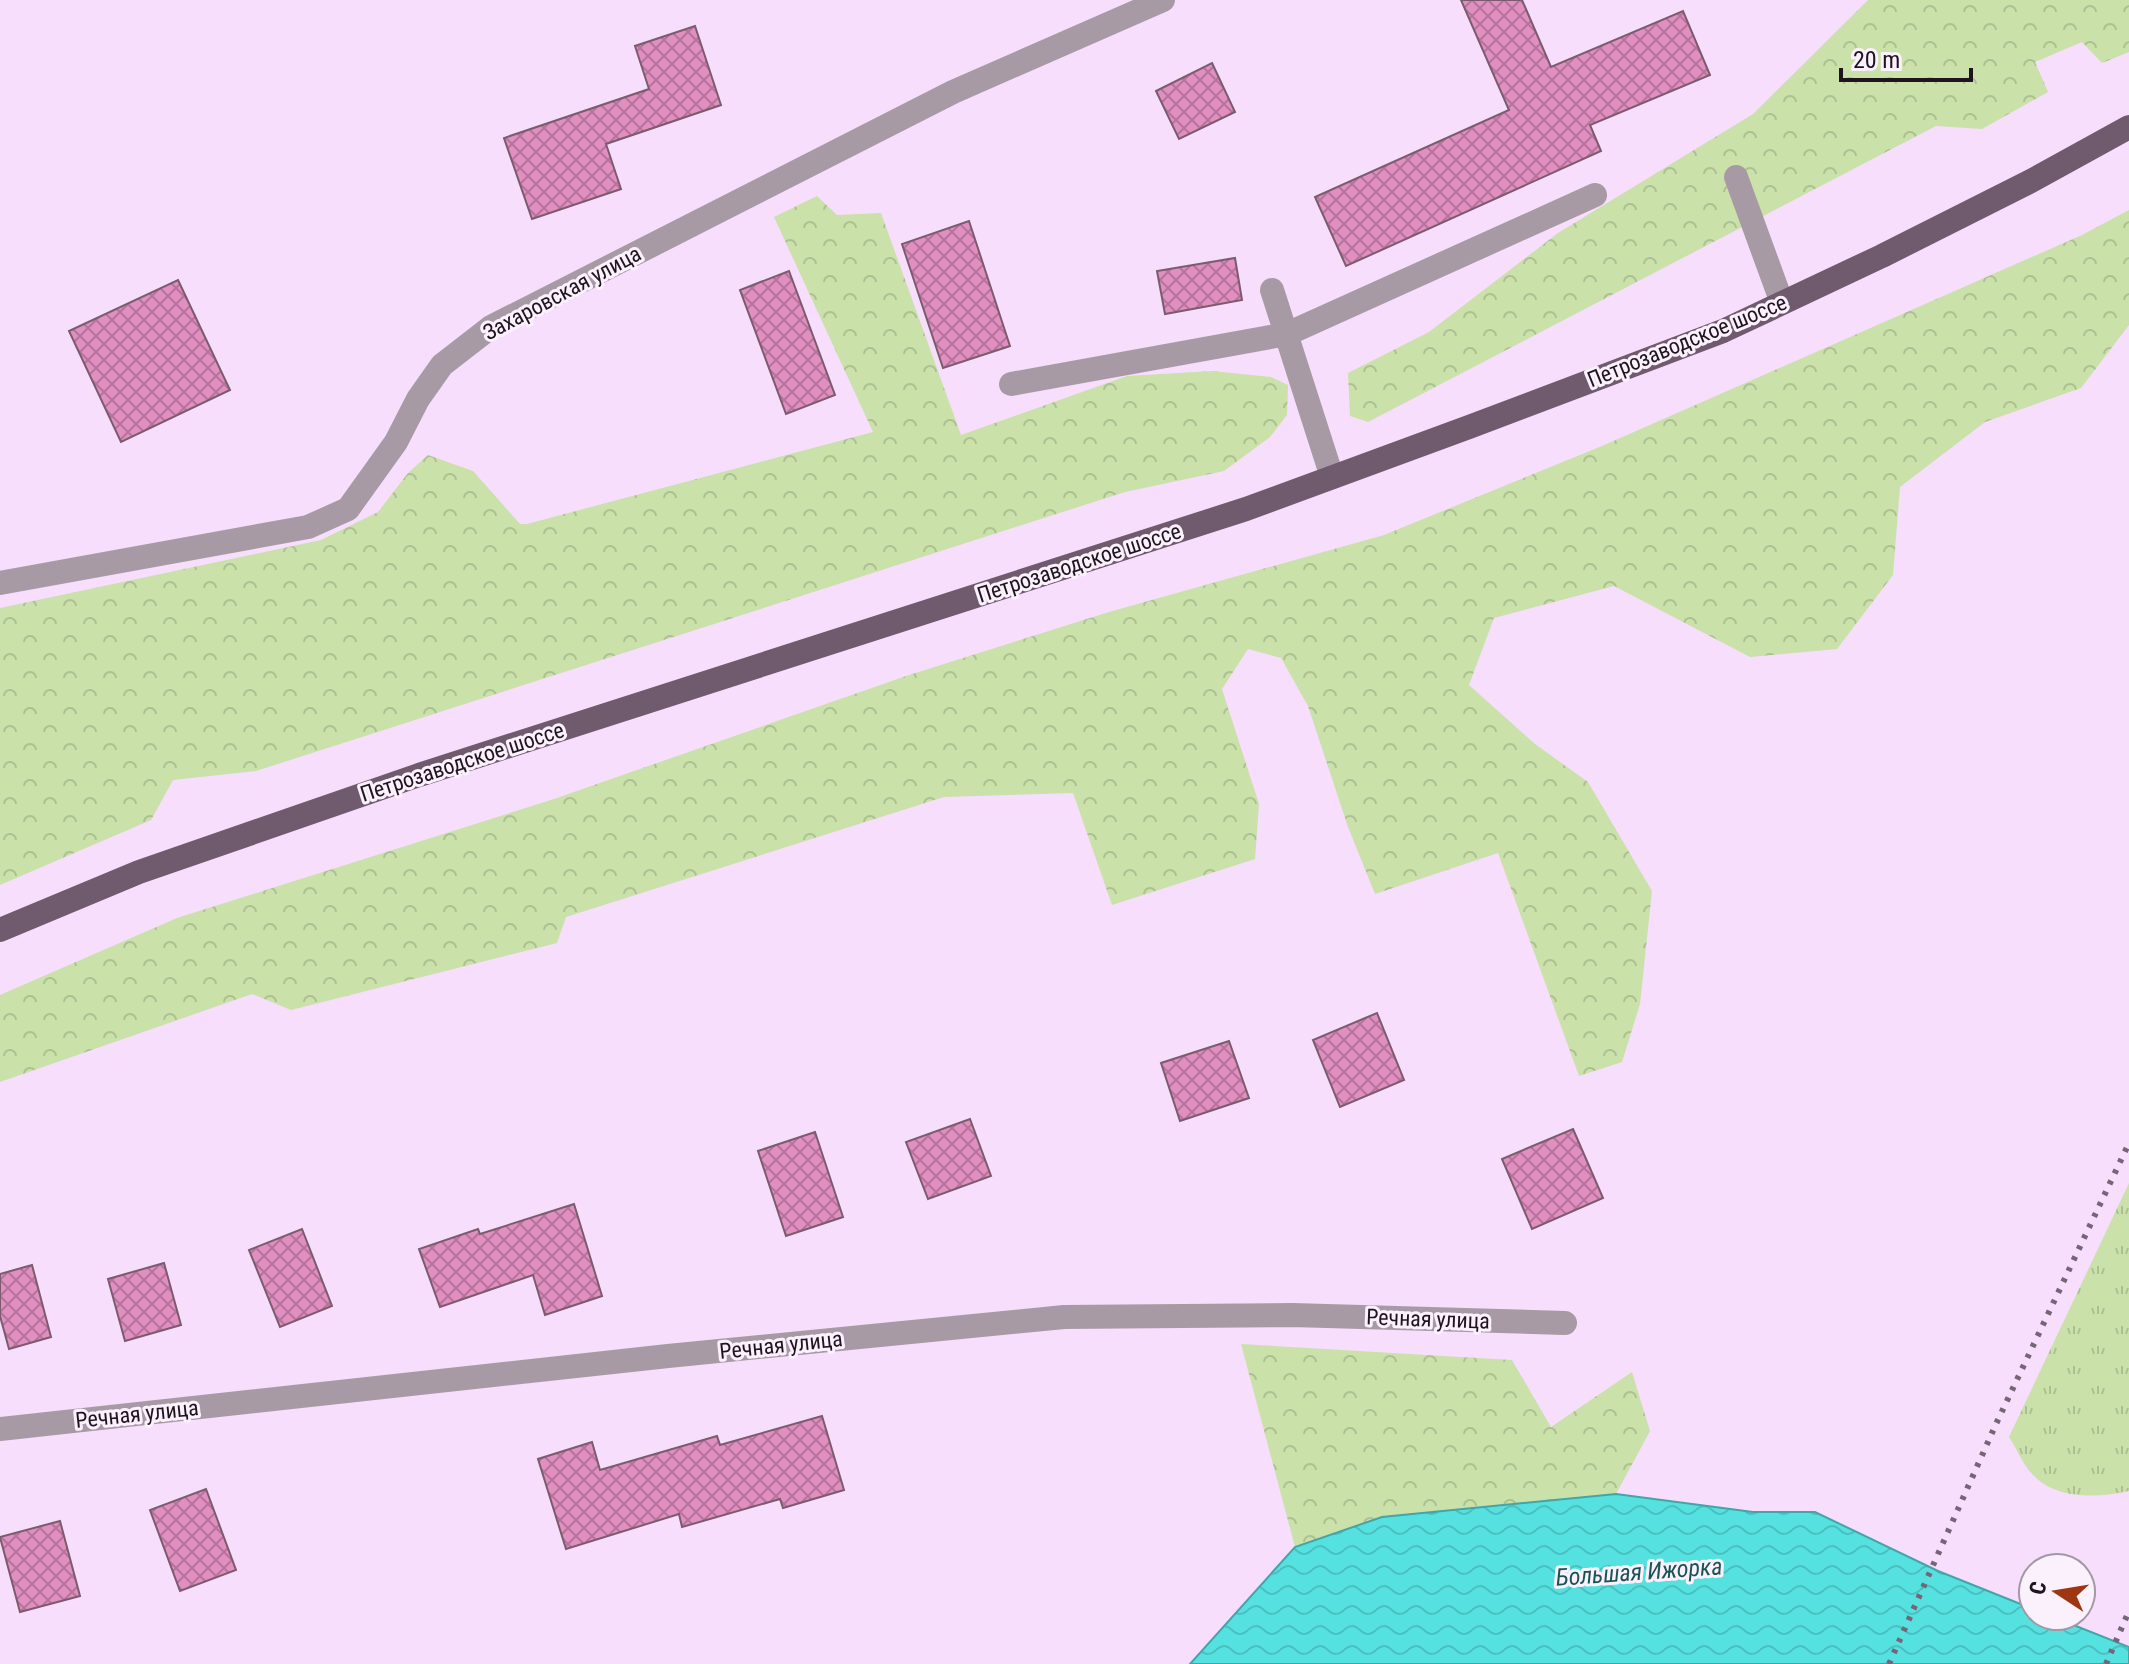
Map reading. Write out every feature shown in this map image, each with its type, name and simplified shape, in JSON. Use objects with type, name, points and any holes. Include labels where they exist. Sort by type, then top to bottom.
[{"type":"main road","name":"Петрозаводское шоссе","points":[[0,930],[139,872],[419,775],[1231,514],[1723,331],[2017,188],[2129,127]]},
{"type":"street","name":"Захаровская улица","points":[[0,583],[308,527],[348,509],[396,442],[418,399],[442,365],[491,327],[953,92],[1163,0]]},
{"type":"street","points":[[1736,177],[1782,303]]},
{"type":"street","points":[[1011,384],[1287,334],[1595,195]]},
{"type":"street","points":[[1272,290],[1332,477]]},
{"type":"street","name":"Речная улица","points":[[0,1429],[652,1357],[1064,1317],[1292,1315],[1565,1323]]},
{"type":"green space","points":[[1868,0],[2129,0],[2129,52],[2102,63],[2082,42],[2035,62],[2048,92],[1982,129],[1936,126],[1368,422],[1350,416],[1348,373],[1429,332],[1558,233],[1753,114]]},
{"type":"green space","points":[[817,196],[837,215],[881,213],[961,435],[1127,376],[1212,371],[1271,377],[1288,385],[1287,415],[1270,437],[1224,471],[1125,492],[256,771],[173,780],[151,820],[0,885],[0,608],[321,540],[378,512],[408,473],[428,455],[473,471],[520,524],[527,524],[873,432],[774,217]]},
{"type":"green space","points":[[2129,210],[2129,325],[2081,388],[1985,422],[1900,487],[1893,575],[1837,649],[1750,657],[1614,586],[1494,618],[1469,685],[1535,744],[1588,782],[1652,891],[1640,1004],[1622,1062],[1579,1076],[1498,853],[1375,894],[1348,827],[1308,706],[1281,658],[1248,649],[1222,689],[1259,804],[1255,859],[1112,905],[1073,793],[944,797],[566,917],[557,943],[291,1010],[252,994],[0,1082],[0,995],[177,918],[554,799],[909,675],[1109,612],[1384,535],[1602,446],[2082,235]]},
{"type":"green space","points":[[2129,1183],[2129,1491],[2091,1496],[2066,1493],[2033,1475],[2009,1437]]},
{"type":"green space","points":[[1241,1344],[1512,1360],[1551,1427],[1632,1372],[1650,1431],[1616,1494],[1382,1517],[1295,1547]]},
{"type":"water","name":"Большая Ижорка","points":[[1616,1494],[1753,1512],[1815,1512],[1938,1571],[2017,1603],[2017,1632],[2091,1632],[2129,1647],[2129,1664],[1190,1664],[1295,1547],[1382,1517]]},
{"type":"building","points":[[1461,0],[1522,0],[1551,67],[1683,11],[1710,75],[1590,125],[1601,151],[1346,266],[1315,197],[1509,110]]},
{"type":"building","points":[[695,26],[721,105],[606,144],[621,189],[532,219],[504,138],[649,89],[635,46]]},
{"type":"building","points":[[1212,63],[1235,112],[1179,139],[1156,91]]},
{"type":"building","points":[[969,221],[1010,346],[943,368],[902,244]]},
{"type":"building","points":[[1235,258],[1242,300],[1165,314],[1157,271]]},
{"type":"building","points":[[789,271],[835,395],[786,414],[740,290]]},
{"type":"building","points":[[178,280],[230,390],[121,442],[69,331]]},
{"type":"building","points":[[1377,1013],[1404,1080],[1340,1107],[1313,1040]]},
{"type":"building","points":[[1229,1041],[1249,1098],[1180,1121],[1161,1063]]},
{"type":"building","points":[[970,1119],[991,1176],[928,1199],[906,1142]]},
{"type":"building","points":[[1573,1129],[1603,1198],[1532,1229],[1502,1159]]},
{"type":"building","points":[[815,1132],[843,1217],[786,1236],[758,1151]]},
{"type":"building","points":[[574,1204],[602,1296],[545,1315],[533,1275],[440,1307],[419,1249],[478,1229],[480,1234]]},
{"type":"building","points":[[302,1229],[332,1306],[280,1327],[249,1250]]},
{"type":"building","points":[[164,1263],[181,1325],[125,1341],[108,1279]]},
{"type":"building","points":[[32,1265],[51,1337],[9,1349],[0,1316],[0,1274]]},
{"type":"building","points":[[822,1416],[844,1490],[783,1508],[780,1499],[682,1527],[679,1514],[566,1549],[538,1459],[592,1442],[600,1470],[717,1436],[720,1445]]},
{"type":"building","points":[[206,1489],[236,1570],[180,1591],[150,1510]]},
{"type":"building","points":[[60,1521],[80,1596],[20,1612],[0,1537]]},
{"type":"railway","points":[[1889,1664],[1996,1424],[2129,1143]]},
{"type":"railway","points":[[2106,1664],[2129,1611]]}]
